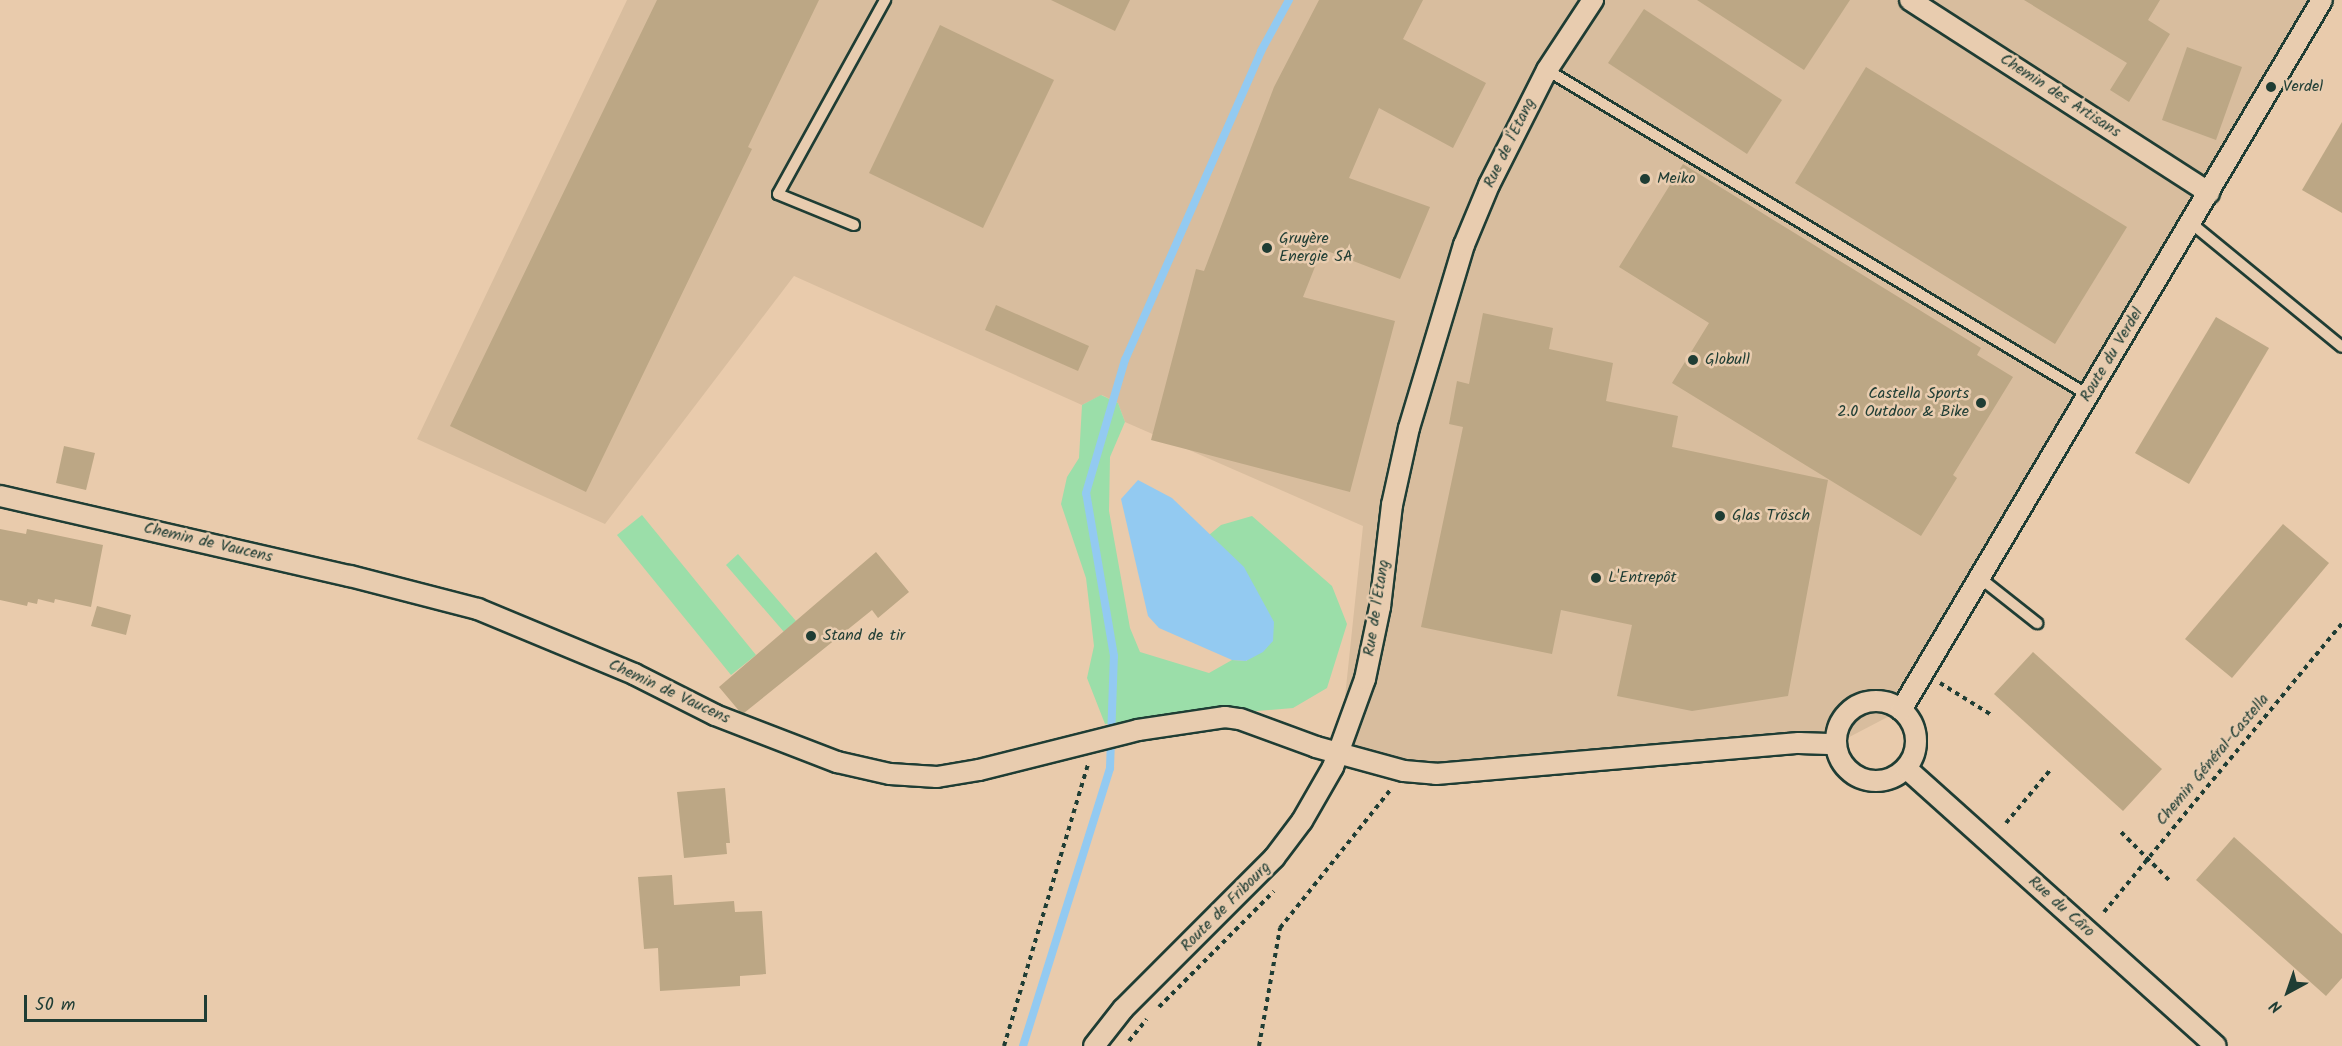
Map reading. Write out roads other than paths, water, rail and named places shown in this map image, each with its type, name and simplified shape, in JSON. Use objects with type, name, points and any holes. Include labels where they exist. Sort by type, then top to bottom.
[{"type":"street","name":"Rue de l'Etang","points":[[1339,754],[1365,679],[1380,607],[1392,505],[1426,361],[1464,245],[1488,185],[1547,70],[1593,0]]},
{"type":"street","name":"Chemin des Artisans","points":[[1910,0],[2209,192]]},
{"type":"street","name":"Route du Verdel","points":[[1901,710],[2322,0]]},
{"type":"street","name":"Chemin de Vaucens","points":[[0,496],[350,576],[478,609],[634,674],[715,715],[837,762],[890,774],[937,777],[979,770],[1096,740],[1189,720],[1240,719],[1339,754]]},
{"type":"street","points":[[1876,701],[1901,710],[1915,731],[1914,751],[1906,768],[1886,780],[1863,779],[1844,766],[1836,744],[1837,730],[1852,709],[1876,701]]},
{"type":"street","points":[[1339,754],[1404,771],[1436,774],[1799,743],[1836,744]]},
{"type":"street","name":"Route de Fribourg","points":[[1094,1046],[1123,1009],[1274,858],[1302,821],[1339,754]]},
{"type":"street","name":"Rue du Câro","points":[[1906,768],[2216,1046]]},
{"type":"lane","points":[[854,225],[778,194],[885,0]]},
{"type":"lane","points":[[1547,70],[2088,396]]},
{"type":"lane","points":[[2191,223],[2342,347]]},
{"type":"lane","points":[[1980,578],[2037,624]]},
{"type":"water","points":[[1138,480],[1172,498],[1244,567],[1274,622],[1273,641],[1263,652],[1246,661],[1232,660],[1159,628],[1148,616],[1121,499]]},
{"type":"waterway","points":[[1023,1046],[1110,768],[1114,656],[1086,493],[1125,360],[1261,51],[1289,0]]},
{"type":"place","name":"Verdel","points":[[2271,87]]},
{"type":"place","name":"Meiko","points":[[1645,179]]},
{"type":"place","name":"Gruyère Energie SA","points":[[1267,248]]},
{"type":"place","name":"Globull","points":[[1693,360]]},
{"type":"place","name":"Castella Sports 2.0 Outdoor & Bike","points":[[1981,403]]},
{"type":"place","name":"Glas Trösch","points":[[1720,516]]},
{"type":"place","name":"L'Entrepôt","points":[[1596,578]]},
{"type":"place","name":"Stand de tir","points":[[811,636]]}]
